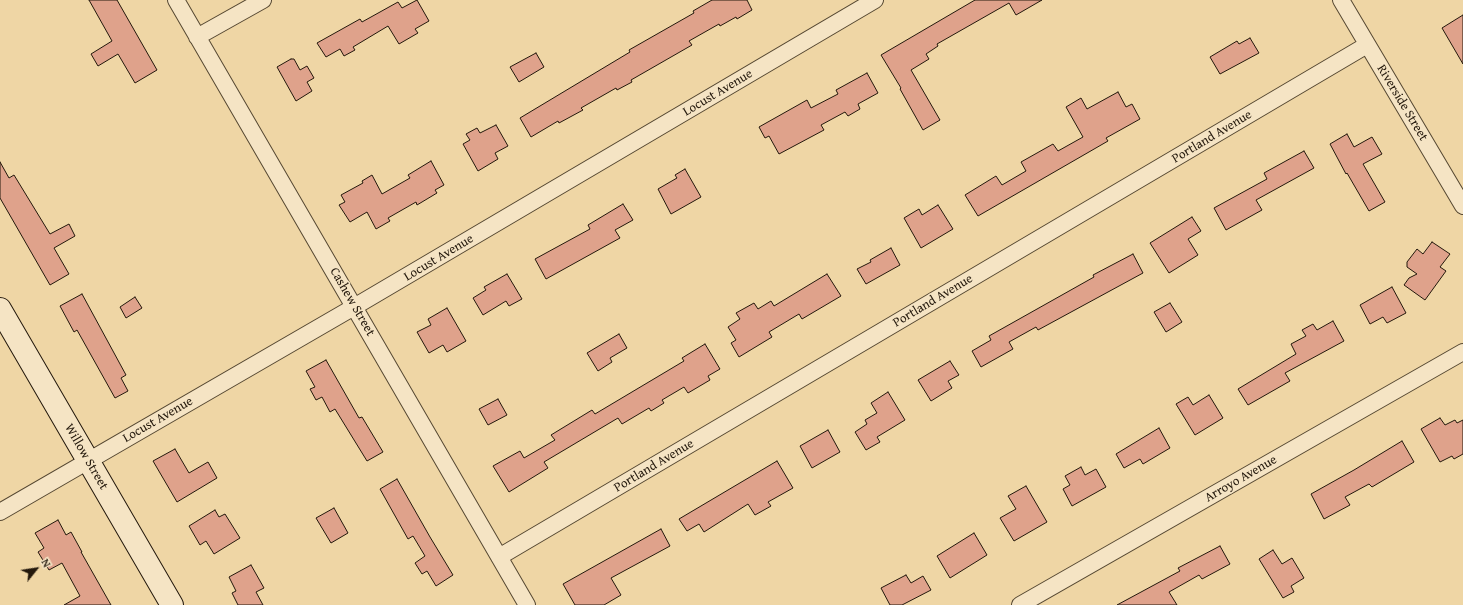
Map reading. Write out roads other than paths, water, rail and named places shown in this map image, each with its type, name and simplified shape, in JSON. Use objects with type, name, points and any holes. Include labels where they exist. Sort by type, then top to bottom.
[{"type":"street","name":"Cashew Street","points":[[176,0],[527,605]]},
{"type":"street","points":[[197,37],[263,0]]},
{"type":"street","name":"Locust Avenue","points":[[0,512],[354,307],[875,0]]},
{"type":"street","name":"Riverside Street","points":[[1341,0],[1463,206]]},
{"type":"street","name":"Portland Avenue","points":[[499,557],[1367,45]]},
{"type":"street","name":"Willow Street","points":[[0,309],[172,605]]},
{"type":"street","name":"Arroyo Avenue","points":[[1020,605],[1463,352]]}]
